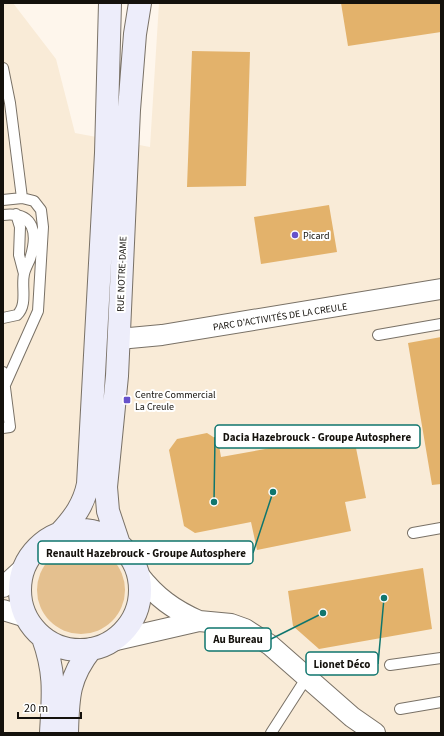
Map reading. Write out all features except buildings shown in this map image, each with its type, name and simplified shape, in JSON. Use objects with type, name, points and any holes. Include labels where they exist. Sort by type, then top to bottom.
[{"type":"main road","name":"RUE NOTRE-DAME","points":[[60,533],[79,511],[88,484],[106,152],[110,3]]},
{"type":"main road","name":"RUE NOTRE-DAME","points":[[119,544],[108,512],[106,493],[119,339],[129,110],[135,34],[140,3]]},
{"type":"main road","points":[[76,530],[91,531],[106,535],[119,544],[129,555],[139,575],[140,598],[136,613],[124,632],[112,641],[91,649],[70,650],[56,646],[43,638],[33,628],[26,617],[20,596],[20,582],[24,568],[31,555],[41,544],[60,533],[76,530]]},
{"type":"main road","points":[[43,638],[50,656],[53,673],[51,733]]},
{"type":"main road","points":[[67,733],[70,685],[77,668],[91,649]]},
{"type":"street","name":"PARC D'ACTIVITÉS DE LA CREULE","points":[[119,339],[162,335],[441,289]]},
{"type":"street","points":[[3,586],[24,568]]},
{"type":"street","points":[[139,575],[154,593],[167,604],[199,621]]},
{"type":"street","points":[[3,610],[26,617]]},
{"type":"street","points":[[112,641],[199,621],[231,624],[245,629],[264,641],[352,717],[375,733]]},
{"type":"lane","points":[[3,68],[10,102],[22,198]]},
{"type":"lane","points":[[3,200],[22,198],[34,201],[41,210],[42,217],[40,303],[36,318],[5,385]]},
{"type":"lane","points":[[3,215],[16,214],[20,226],[19,255],[24,274],[22,308],[17,315],[3,318]]},
{"type":"lane","points":[[378,335],[441,324]]},
{"type":"lane","points":[[3,372],[10,427],[3,428]]},
{"type":"lane","points":[[412,533],[440,530]]},
{"type":"lane","points":[[390,665],[441,658]]},
{"type":"lane","points":[[271,733],[306,678]]},
{"type":"lane","points":[[400,709],[441,702]]},
{"type":"shaded area","points":[[3,3],[13,3],[56,59],[75,133],[150,147],[159,3],[441,3],[441,733],[3,733]]},
{"type":"shaded area","points":[[81,546],[98,549],[106,553],[118,565],[122,573],[125,590],[122,607],[118,615],[106,627],[98,631],[81,634],[64,631],[56,627],[44,615],[40,607],[37,590],[40,573],[44,565],[56,553],[64,549]]},
{"type":"place","name":"Picard","points":[[295,235]]},
{"type":"place","name":"Centre Commercial La Creule","points":[[127,400]]},
{"type":"place","name":"Renault Hazebrouck - Groupe Autosphere","points":[[273,492]]},
{"type":"place","name":"Dacia Hazebrouck - Groupe Autosphere","points":[[214,502]]},
{"type":"place","name":"Lionet Déco","points":[[384,598]]},
{"type":"place","name":"Au Bureau","points":[[323,613]]}]
